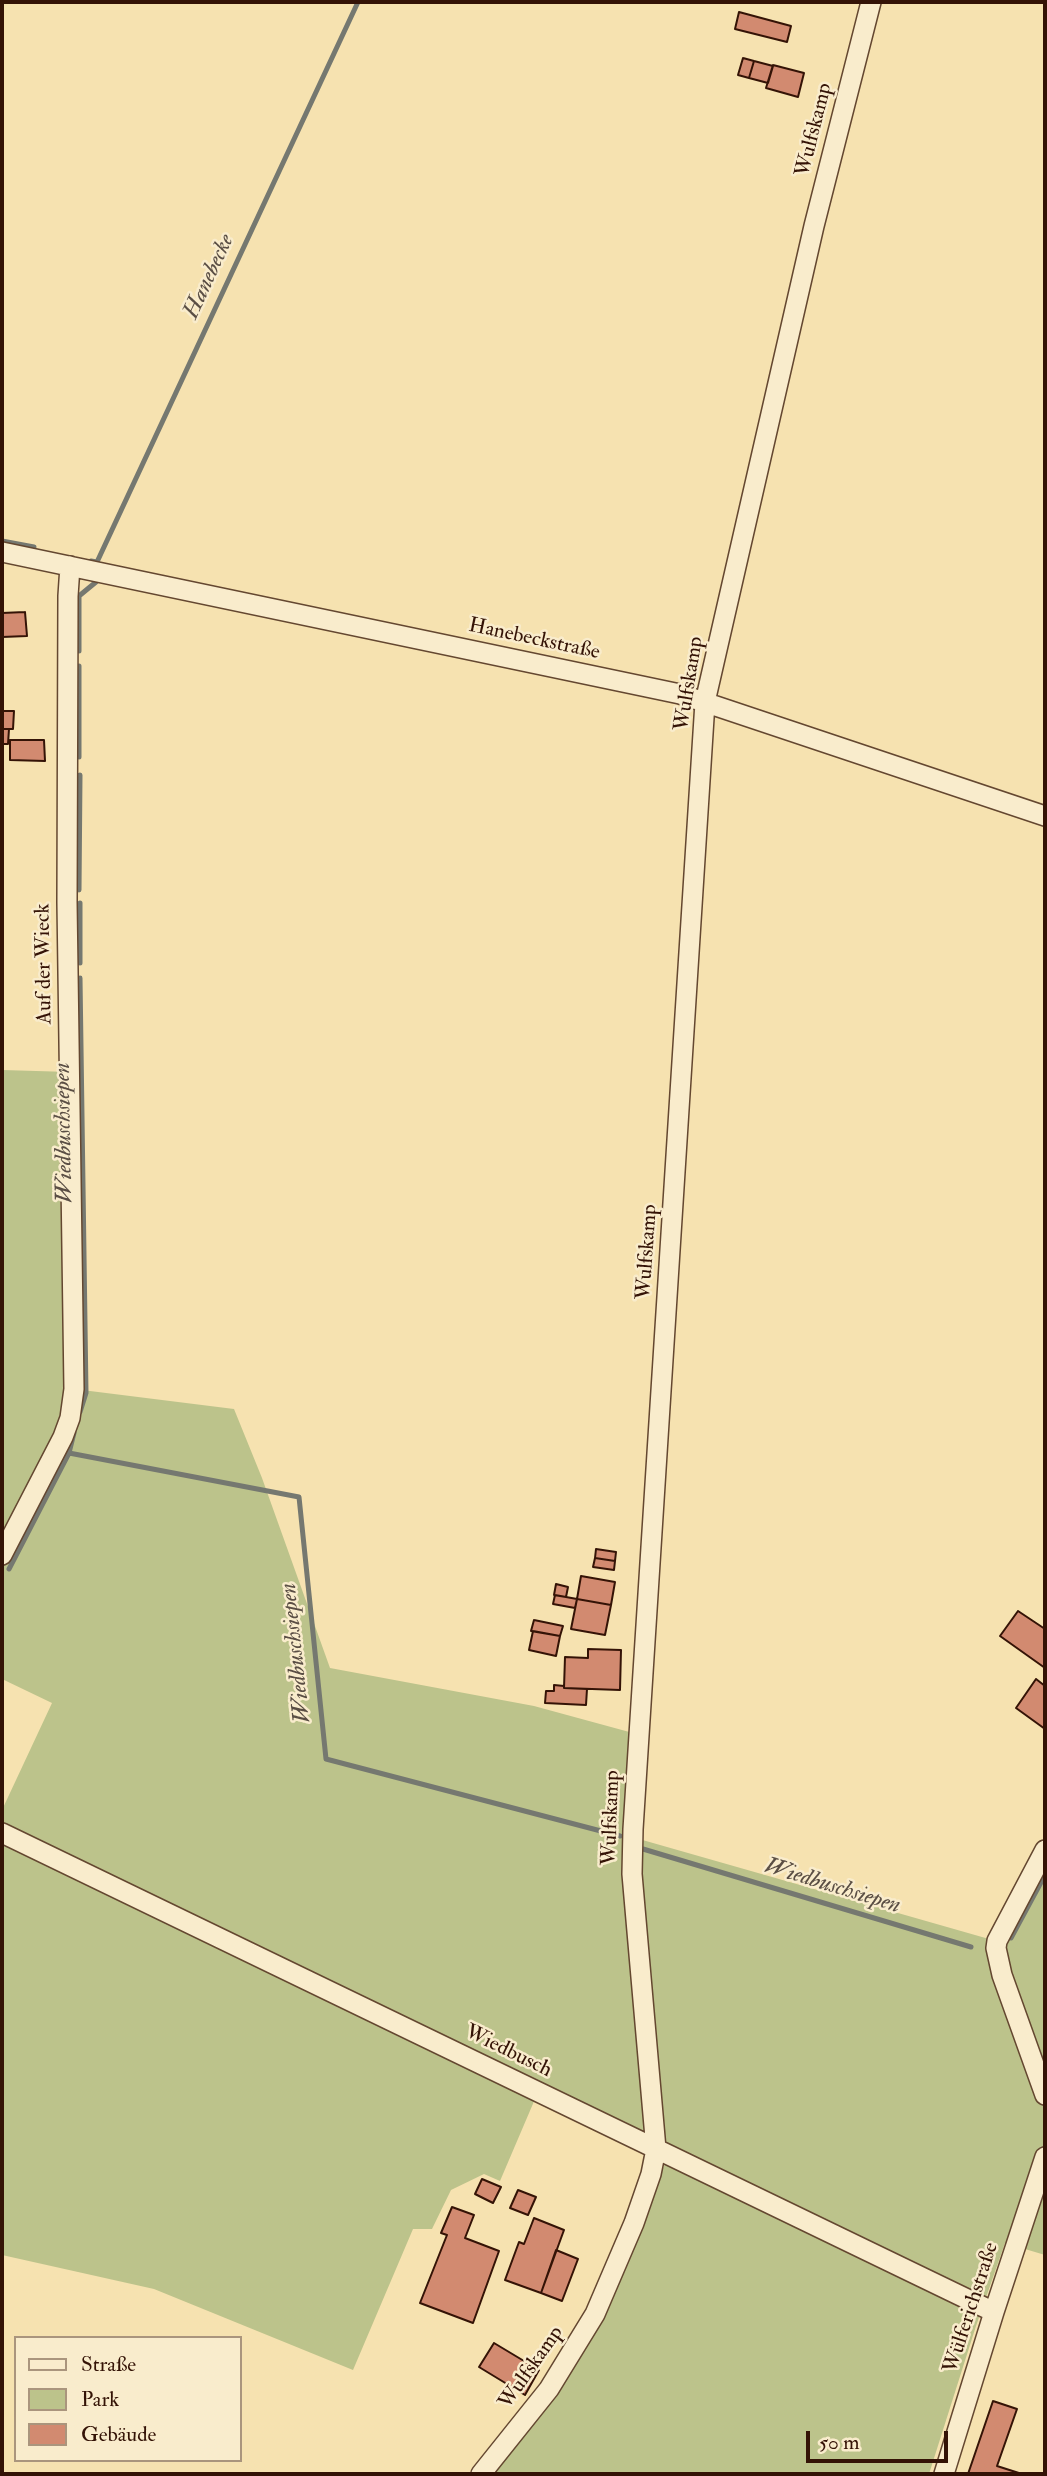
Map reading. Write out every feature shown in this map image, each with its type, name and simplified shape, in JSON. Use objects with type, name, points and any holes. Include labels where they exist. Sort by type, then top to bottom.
[{"type":"street","name":"Wulfskamp","points":[[481,2474],[549,2389],[595,2314],[634,2223],[651,2174],[656,2149],[632,1874],[633,1829],[705,702],[814,226],[871,2]]},
{"type":"street","name":"Hanebeckstraße","points":[[2,552],[680,694],[1045,816]]},
{"type":"street","name":"Auf der Wieck","points":[[2,1555],[63,1437],[70,1418],[74,1389],[67,902],[70,566]]},
{"type":"street","name":"Wiedbusch","points":[[2,1833],[994,2312]]},
{"type":"street","points":[[1045,1850],[997,1941],[996,1948],[1002,1975],[1045,2095]]},
{"type":"street","name":"Wülferichstraße","points":[[944,2474],[1045,2157]]},
{"type":"green space","points":[[2,1070],[70,1072],[74,1389],[234,1409],[262,1478],[330,1668],[534,1706],[633,1733],[639,1839],[996,1941],[1045,1850],[1045,2255],[1005,2243],[929,2474],[486,2474],[638,2225],[671,2150],[538,2092],[500,2181],[484,2174],[451,2190],[432,2229],[413,2229],[353,2370],[154,2289],[2,2255],[2,1810],[52,1703],[2,1679]]},
{"type":"building","points":[[739,12],[791,26],[787,42],[735,29]]},
{"type":"building","points":[[743,58],[754,61],[749,78],[738,75]]},
{"type":"building","points":[[754,61],[773,66],[768,83],[749,78]]},
{"type":"building","points":[[773,65],[804,73],[798,97],[766,88]]},
{"type":"building","points":[[25,612],[27,636],[2,637],[2,613]]},
{"type":"building","points":[[2,711],[14,711],[13,729],[2,729]]},
{"type":"building","points":[[2,729],[9,729],[8,744],[2,744]]},
{"type":"building","points":[[10,740],[44,740],[45,761],[10,760]]},
{"type":"building","points":[[596,1549],[616,1552],[615,1561],[595,1558]]},
{"type":"building","points":[[595,1558],[615,1561],[614,1570],[593,1567]]},
{"type":"building","points":[[581,1576],[615,1582],[611,1605],[577,1599]]},
{"type":"building","points":[[556,1584],[568,1587],[566,1597],[554,1595]]},
{"type":"building","points":[[555,1595],[577,1599],[575,1608],[553,1604]]},
{"type":"building","points":[[577,1599],[611,1605],[605,1635],[571,1629]]},
{"type":"building","points":[[1018,1611],[1045,1629],[1045,1668],[1000,1636]]},
{"type":"building","points":[[534,1620],[563,1626],[560,1636],[531,1631]]},
{"type":"building","points":[[533,1631],[560,1636],[556,1656],[529,1650]]},
{"type":"building","points":[[588,1649],[621,1650],[620,1690],[564,1688],[565,1657],[588,1658]]},
{"type":"building","points":[[1036,1679],[1045,1686],[1045,1729],[1016,1708]]},
{"type":"building","points":[[554,1685],[587,1689],[586,1705],[545,1703],[546,1691],[554,1691]]},
{"type":"building","points":[[482,2179],[501,2187],[493,2203],[475,2194]]},
{"type":"building","points":[[518,2190],[536,2197],[528,2215],[510,2208]]},
{"type":"building","points":[[452,2207],[474,2215],[465,2238],[499,2251],[473,2323],[420,2303],[447,2235],[441,2233]]},
{"type":"building","points":[[534,2218],[564,2230],[541,2293],[505,2280],[519,2242],[524,2244]]},
{"type":"building","points":[[556,2250],[578,2259],[562,2301],[541,2293]]},
{"type":"building","points":[[494,2343],[539,2370],[525,2395],[479,2367]]},
{"type":"building","points":[[993,2401],[1017,2409],[997,2466],[1022,2474],[968,2474]]},
{"type":"waterway","name":"Hanebecke","points":[[91,561],[97,562],[358,2]]},
{"type":"waterway","name":"Hanebecke","points":[[2,541],[34,547]]},
{"type":"waterway","name":"Wiedbuschsiepen","points":[[79,651],[79,596],[96,582]]},
{"type":"waterway","name":"Wiedbuschsiepen","points":[[79,666],[79,757]]},
{"type":"waterway","name":"Wiedbuschsiepen","points":[[79,890],[80,775]]},
{"type":"waterway","name":"Wiedbuschsiepen","points":[[80,903],[80,963]]},
{"type":"waterway","name":"Wiedbuschsiepen","points":[[80,978],[86,1393],[80,1412]]},
{"type":"waterway","points":[[9,1569],[69,1453],[74,1433]]},
{"type":"waterway","name":"Wiedbuschsiepen","points":[[69,1453],[299,1497],[326,1759],[620,1836]]},
{"type":"waterway","name":"Wiedbuschsiepen","points":[[643,1849],[971,1947]]},
{"type":"waterway","name":"Wiedbuschsiepen","points":[[1011,1938],[1045,1875]]}]
